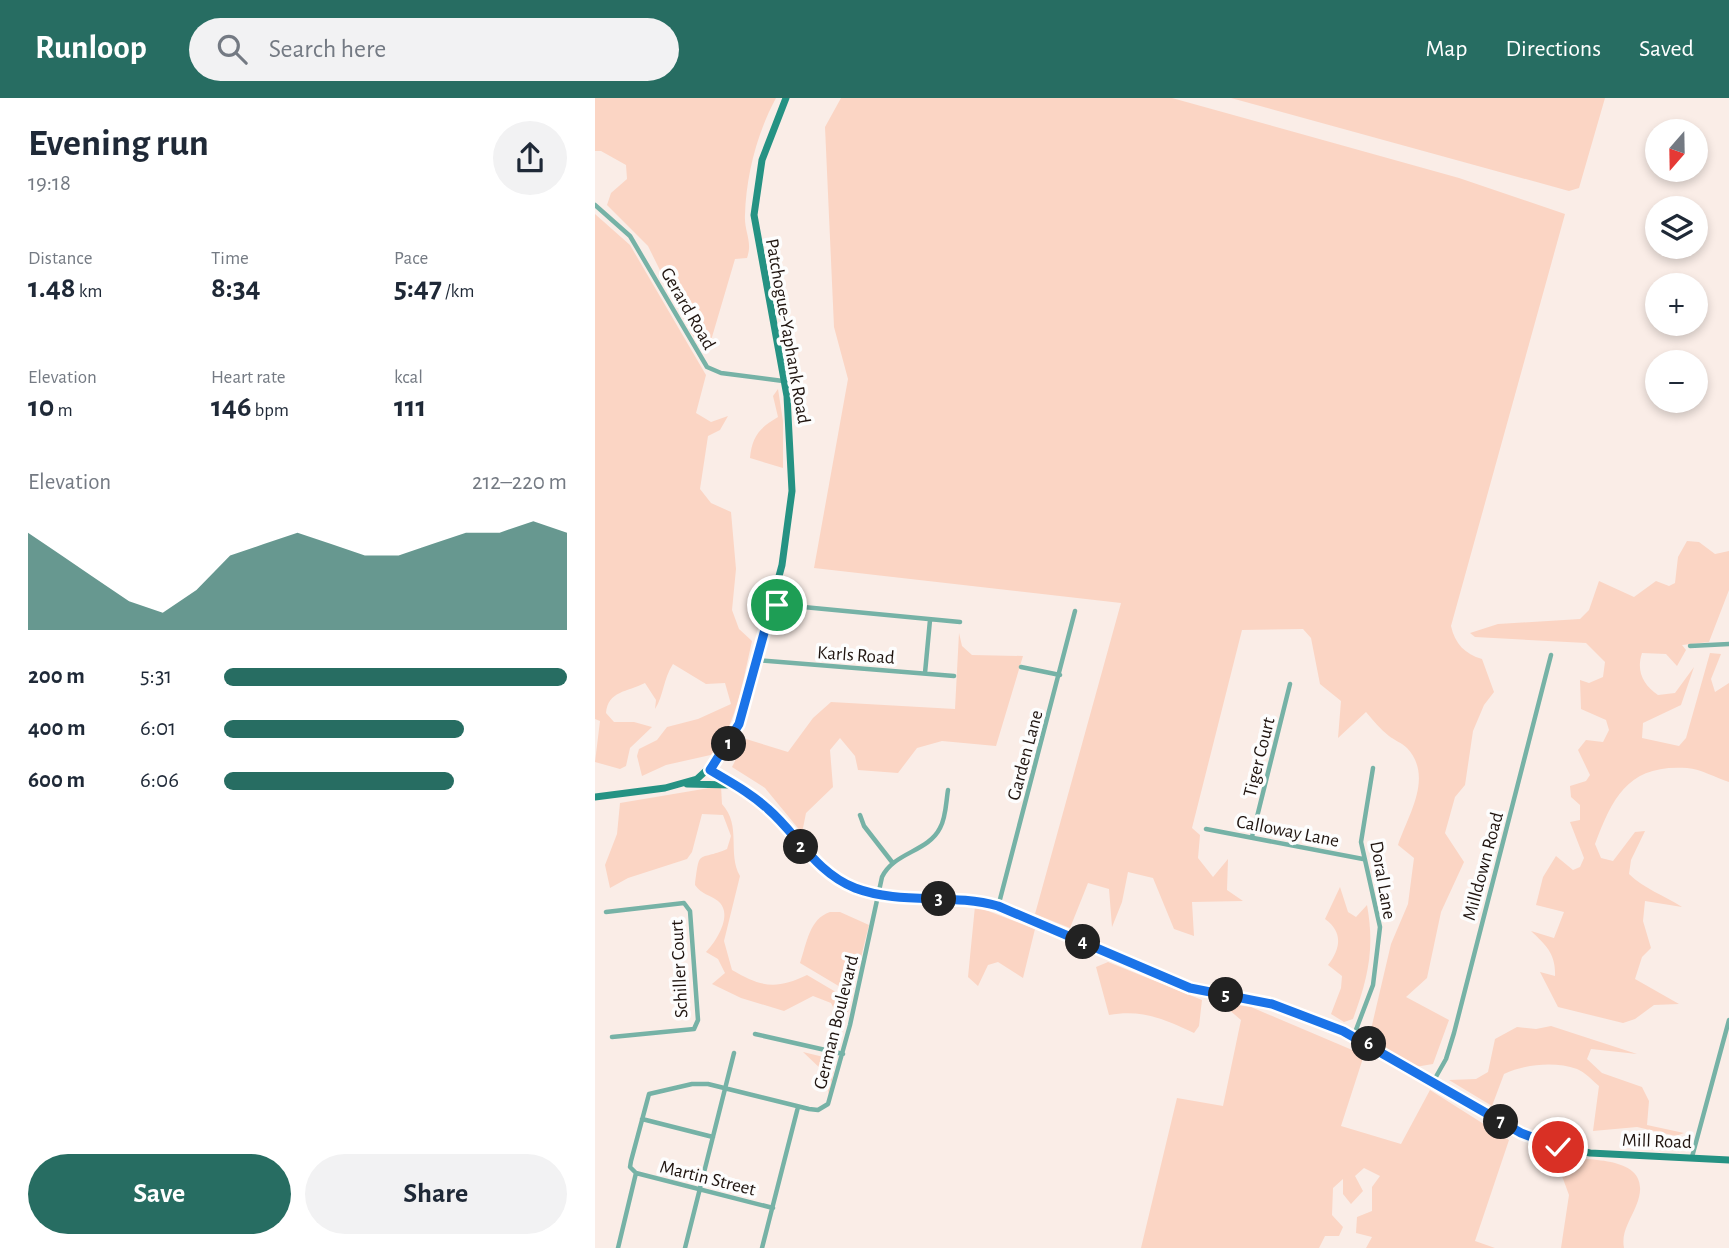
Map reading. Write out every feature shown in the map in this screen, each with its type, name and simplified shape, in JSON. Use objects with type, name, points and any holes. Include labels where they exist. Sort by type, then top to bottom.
[{"type":"main road","name":"Patchogue-Yaphank Road","points":[[710,770],[736,731],[787,540],[792,491],[791,438],[784,381],[754,215],[764,153],[786,98]]},
{"type":"main road","name":"Mill Road","points":[[710,770],[769,809],[828,873],[855,888],[877,894],[973,901],[998,906],[1190,988],[1272,1004],[1353,1036],[1521,1133],[1547,1144],[1590,1153],[1729,1160]]},
{"type":"main road","points":[[683,784],[710,770]]},
{"type":"main road","points":[[595,797],[683,784],[721,783],[739,787]]},
{"type":"street","name":"Gerard Road","points":[[595,205],[630,236],[708,367],[721,373],[784,381]]},
{"type":"street","points":[[772,604],[960,622]]},
{"type":"street","name":"Garden Lane","points":[[998,906],[1075,611]]},
{"type":"street","points":[[925,673],[930,620]]},
{"type":"street","points":[[1690,646],[1729,644]]},
{"type":"street","name":"Milldown Road","points":[[1433,1082],[1446,1059],[1454,1033],[1552,655]]},
{"type":"street","name":"Karls Road","points":[[756,660],[954,676]]},
{"type":"street","points":[[1021,667],[1059,675]]},
{"type":"street","name":"Tiger Court","points":[[1252,836],[1290,684]]},
{"type":"street","name":"Doral Lane","points":[[1353,1036],[1373,985],[1380,927],[1373,885],[1363,859],[1363,823],[1373,768]]},
{"type":"street","points":[[860,815],[864,826],[892,862],[927,842],[940,829],[948,790]]},
{"type":"street","name":"Calloway Lane","points":[[1206,829],[1363,859]]},
{"type":"street","name":"German Boulevard","points":[[762,1248],[798,1107],[818,1110],[828,1104],[843,1054],[877,894],[882,877],[892,862]]},
{"type":"street","name":"Schiller Court","points":[[605,912],[684,903],[690,911],[698,1020],[694,1029],[612,1037]]},
{"type":"street","points":[[1692,1157],[1729,1020]]},
{"type":"street","points":[[755,1034],[843,1054]]},
{"type":"street","points":[[685,1248],[734,1053]]},
{"type":"street","points":[[618,1248],[636,1173],[630,1167],[649,1094],[692,1084],[725,1088],[798,1107]]},
{"type":"street","points":[[642,1119],[713,1137]]},
{"type":"street","name":"Martin Street","points":[[636,1173],[773,1208]]},
{"type":"shaded area","points":[[595,98],[776,98],[763,126],[750,170],[745,215],[749,246],[747,258],[735,259],[707,354],[691,333],[648,246],[607,205],[611,193],[627,179],[626,165],[601,151],[595,151]]},
{"type":"shaded area","points":[[841,98],[1172,98],[1459,178],[1565,214],[1451,626],[1462,647],[1482,659],[1494,692],[1484,705],[1473,731],[1465,785],[1455,797],[1445,833],[1464,862],[1441,912],[1427,978],[1406,997],[1449,1020],[1433,1064],[1415,1067],[1369,1038],[1391,944],[1408,904],[1414,858],[1398,845],[1419,784],[1415,759],[1407,748],[1386,733],[1366,712],[1338,738],[1341,701],[1320,684],[1311,638],[1303,629],[1242,630],[1192,828],[1200,835],[1198,858],[1213,877],[1228,859],[1227,890],[1243,901],[1192,902],[1194,936],[1174,929],[1153,878],[1128,872],[1122,902],[1112,927],[1109,889],[1088,883],[1070,928],[1035,914],[1121,603],[814,568],[848,379],[834,327],[825,127]]},
{"type":"shaded area","points":[[1231,98],[1605,98],[1579,188],[1569,191]]},
{"type":"shaded area","points":[[595,214],[630,245],[706,375],[696,413],[711,422],[728,416],[720,430],[708,436],[700,489],[711,503],[731,512],[736,569],[732,610],[739,629],[752,641],[734,713],[715,754],[666,765],[642,776],[637,756],[639,749],[657,740],[667,727],[698,719],[731,704],[725,683],[706,684],[673,664],[655,709],[656,700],[645,683],[610,700],[606,713],[614,722],[634,722],[652,727],[630,748],[626,766],[620,769],[595,762],[600,721],[595,719]]},
{"type":"shaded area","points":[[778,389],[783,421],[783,468],[750,458],[758,434],[778,417],[773,396]]},
{"type":"shaded area","points":[[1687,541],[1699,542],[1715,554],[1729,551],[1729,590],[1709,642],[1682,645],[1686,650],[1677,666],[1666,654],[1642,653],[1640,672],[1648,687],[1658,695],[1675,693],[1694,667],[1681,705],[1643,723],[1642,738],[1679,746],[1686,738],[1710,653],[1721,654],[1711,679],[1715,692],[1729,683],[1729,782],[1687,768],[1651,771],[1626,786],[1609,811],[1595,844],[1601,858],[1613,861],[1635,832],[1645,831],[1631,860],[1629,874],[1682,907],[1645,901],[1643,921],[1651,948],[1642,957],[1635,979],[1679,1004],[1654,1005],[1635,1019],[1623,1023],[1558,1007],[1540,972],[1555,976],[1552,956],[1531,931],[1554,938],[1564,912],[1536,905],[1543,877],[1556,856],[1573,870],[1580,867],[1584,858],[1570,822],[1580,820],[1580,805],[1571,797],[1570,786],[1586,781],[1590,775],[1578,750],[1586,740],[1603,742],[1609,730],[1606,720],[1581,709],[1580,680],[1589,683],[1603,677],[1605,662],[1586,643],[1475,637],[1470,633],[1498,624],[1580,619],[1589,610],[1599,581],[1634,597],[1656,581],[1669,586],[1675,583],[1678,557]]},
{"type":"shaded area","points":[[959,633],[962,646],[972,655],[1023,656],[996,746],[942,741],[917,748],[898,773],[858,770],[855,756],[840,738],[830,750],[833,787],[806,813],[802,833],[765,788],[732,767],[746,739],[788,752],[813,718],[831,702],[955,709]]},
{"type":"shaded area","points":[[721,786],[722,804],[731,821],[736,867],[740,876],[724,941],[732,970],[769,985],[786,983],[807,975],[851,1001],[848,1012],[835,1011],[831,1003],[813,996],[784,1011],[741,998],[712,984],[725,973],[718,959],[706,952],[722,928],[724,913],[718,901],[695,885],[699,860],[727,849],[731,836],[723,815],[702,814],[692,852],[687,859],[628,878],[610,888],[605,865],[617,834],[620,803]]},
{"type":"shaded area","points":[[1340,887],[1348,912],[1356,917],[1367,905],[1370,936],[1369,963],[1363,990],[1353,1019],[1344,1022],[1331,1014],[1341,988],[1342,976],[1328,965],[1336,952],[1338,940],[1335,929],[1325,919]]},
{"type":"shaded area","points":[[975,906],[1035,929],[1023,978],[998,962],[988,965],[978,986],[968,977]]},
{"type":"shaded area","points":[[840,912],[869,925],[852,994],[800,963],[813,926],[823,915]]},
{"type":"shaded area","points":[[1108,962],[1202,1000],[1199,1026],[1194,1033],[1153,1016],[1132,1013],[1109,1015],[1096,967]]},
{"type":"shaded area","points":[[1221,1003],[1251,1007],[1364,1055],[1341,1126],[1401,1144],[1430,1090],[1509,1140],[1475,1241],[1495,1248],[1366,1248],[1372,1237],[1356,1233],[1357,1217],[1372,1211],[1372,1187],[1380,1176],[1364,1168],[1355,1176],[1363,1191],[1351,1204],[1343,1194],[1343,1179],[1333,1188],[1332,1215],[1343,1227],[1339,1236],[1325,1236],[1319,1248],[1141,1248],[1177,1098],[1223,1106],[1241,1020]]},
{"type":"shaded area","points":[[1551,1026],[1637,1054],[1591,1049],[1587,1059],[1602,1073],[1642,1087],[1649,1101],[1647,1125],[1684,1133],[1676,1136],[1637,1127],[1593,1131],[1599,1086],[1577,1069],[1540,1065],[1504,1074],[1492,1106],[1449,1080],[1476,1079],[1488,1072],[1495,1039],[1517,1027],[1536,1029]]},
{"type":"shaded area","points":[[803,1052],[836,1060],[829,1095],[823,1071]]},
{"type":"shaded area","points":[[1555,1157],[1615,1163],[1628,1168],[1637,1177],[1640,1189],[1625,1232],[1624,1248],[1561,1248],[1569,1195]]},
{"type":"route","points":[[777,605],[772,604],[736,731],[718,762],[710,770],[769,809],[808,855],[828,873],[855,888],[877,894],[973,901],[998,906],[1190,988],[1283,1007],[1367,1043],[1521,1133],[1558,1147]]}]
